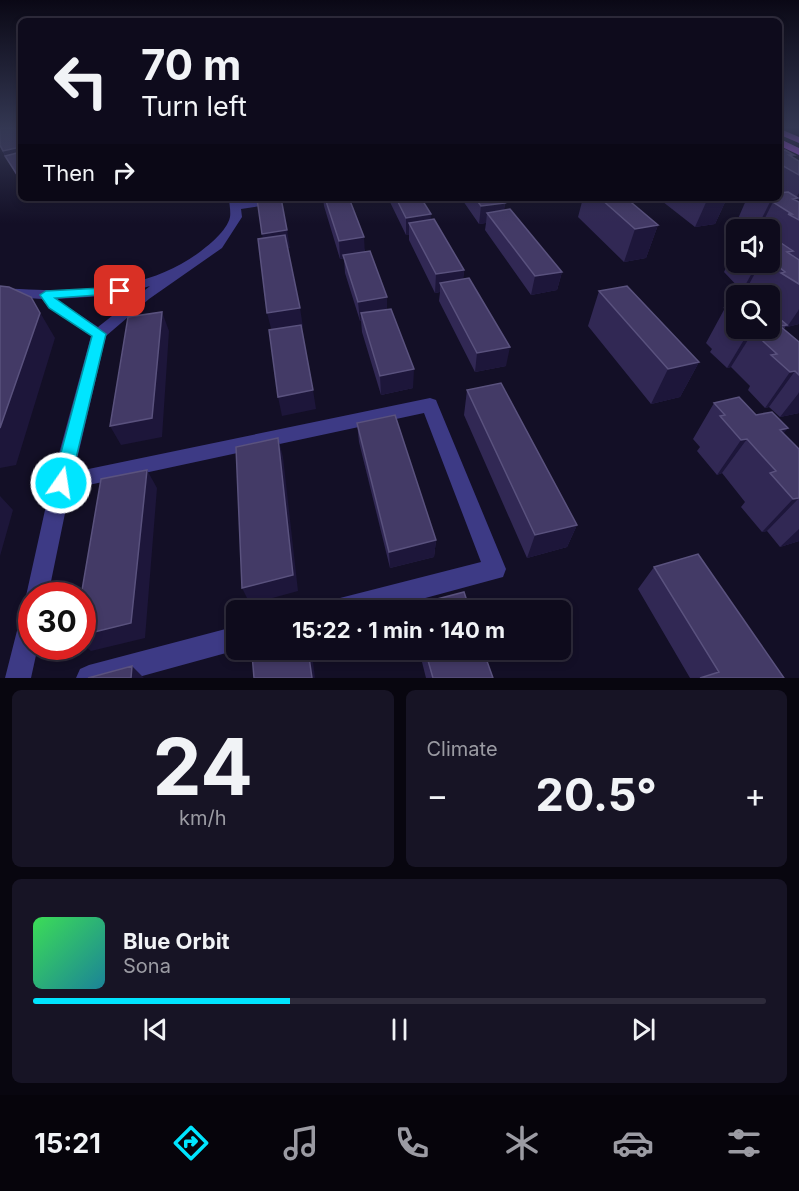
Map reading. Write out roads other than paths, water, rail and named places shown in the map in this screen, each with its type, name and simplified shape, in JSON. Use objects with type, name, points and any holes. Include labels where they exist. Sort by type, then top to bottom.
[{"type":"street","points":[[40,582],[61,483],[99,334],[144,296],[218,245],[236,217],[235,202]]},
{"type":"street","points":[[0,292],[46,295],[120,291],[180,272]]},
{"type":"street","points":[[46,295],[54,306],[99,334]]},
{"type":"street","points":[[61,483],[430,405],[495,569],[378,600]]},
{"type":"street","points":[[89,678],[226,641]]},
{"type":"street","points":[[18,678],[22,660]]}]
